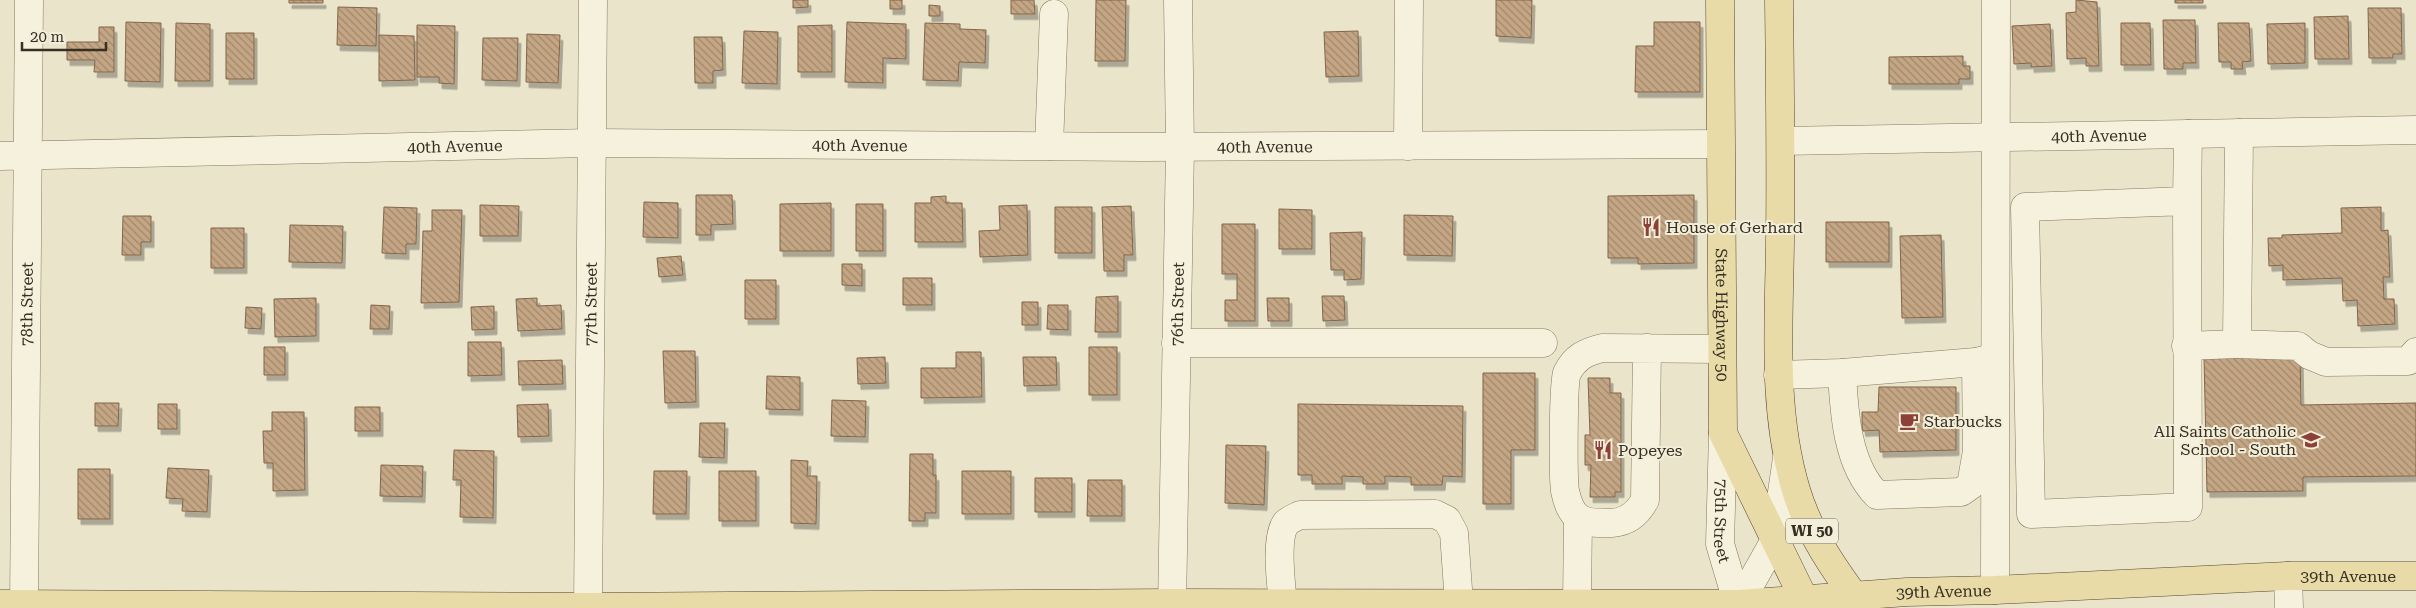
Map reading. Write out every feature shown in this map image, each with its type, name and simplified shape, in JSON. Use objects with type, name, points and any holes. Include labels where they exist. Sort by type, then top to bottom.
[{"type":"main road","name":"State Highway 50","points":[[1720,0],[1723,433],[1808,604]]},
{"type":"main road","name":"WI 50","points":[[1779,0],[1781,141],[1778,393],[1787,458],[1796,492],[1813,535],[1858,602]]},
{"type":"main road","name":"39th Avenue","points":[[16,605],[588,608],[1283,603],[1356,605],[1577,604],[1739,606],[1858,602],[1995,590],[2288,576],[2416,576]]},
{"type":"street","name":"78th Street","points":[[16,605],[28,156],[29,0]]},
{"type":"street","name":"77th Street","points":[[588,608],[593,0]]},
{"type":"street","name":"76th Street","points":[[1172,605],[1180,147],[1178,0]]},
{"type":"street","points":[[1408,146],[1409,0]]},
{"type":"street","points":[[1995,590],[1983,485],[1976,451],[1996,239],[1996,0]]},
{"type":"street","points":[[1049,146],[1054,14]]},
{"type":"street","name":"40th Avenue","points":[[1781,141],[2416,130]]},
{"type":"street","points":[[2237,344],[2239,133]]},
{"type":"street","points":[[2187,201],[2025,207],[2031,514],[2188,507],[2186,346],[2188,134]]},
{"type":"street","name":"40th Avenue","points":[[0,156],[592,142],[1180,147],[1720,144]]},
{"type":"street","points":[[1996,239],[2026,238]]},
{"type":"street","points":[[1176,344],[1543,344]]},
{"type":"street","points":[[2186,346],[2237,344],[2298,346],[2309,355],[2326,362],[2408,361],[2416,352]]},
{"type":"street","points":[[1647,348],[1645,500],[1639,511],[1618,522],[1592,523],[1578,518],[1570,507],[1565,490],[1566,376],[1574,362],[1586,352],[1602,348],[1647,348],[1722,349]]},
{"type":"street","points":[[1778,375],[1842,373],[1986,360]]},
{"type":"street","points":[[1842,373],[1844,405],[1849,436],[1867,485],[1877,495],[1961,492],[1983,485],[1995,457],[1986,360]]},
{"type":"street","name":"75th Street","points":[[1723,433],[1720,544],[1739,606]]},
{"type":"street","points":[[1995,457],[2030,446]]},
{"type":"street","name":"75th Street","points":[[1739,606],[1775,540],[1787,458]]},
{"type":"street","points":[[1283,603],[1280,575],[1281,536],[1286,522],[1300,515],[1435,514],[1447,520],[1454,533],[1445,605]]},
{"type":"street","points":[[1577,604],[1578,518]]},
{"type":"street","points":[[2288,576],[2289,608]]},
{"type":"building","points":[[289,0],[323,0],[323,3],[289,3]]},
{"type":"building","points":[[793,0],[808,0],[808,7],[793,8]]},
{"type":"building","points":[[890,0],[902,0],[902,9],[890,9]]},
{"type":"building","points":[[1011,0],[1034,0],[1035,14],[1011,14]]},
{"type":"building","points":[[1096,0],[1126,0],[1125,61],[1095,61]]},
{"type":"building","points":[[1496,0],[1532,0],[1531,38],[1496,36]]},
{"type":"building","points":[[2076,0],[2097,2],[2099,66],[2086,66],[2086,58],[2067,59],[2066,13],[2076,12]]},
{"type":"building","points":[[2175,0],[2203,0],[2203,3],[2175,3]]},
{"type":"building","points":[[929,5],[940,6],[940,16],[929,16]]},
{"type":"building","points":[[338,7],[377,8],[376,46],[337,45]]},
{"type":"building","points":[[2368,8],[2401,8],[2402,54],[2393,54],[2393,58],[2369,58]]},
{"type":"building","points":[[2348,16],[2349,59],[2315,59],[2314,17]]},
{"type":"building","points":[[2163,20],[2195,20],[2196,63],[2183,63],[2183,69],[2164,69]]},
{"type":"building","points":[[126,22],[161,23],[160,82],[125,81]]},
{"type":"building","points":[[847,22],[906,24],[906,59],[883,58],[883,83],[845,82]]},
{"type":"building","points":[[1654,22],[1700,22],[1700,92],[1635,92],[1636,46],[1654,46]]},
{"type":"building","points":[[176,23],[210,24],[210,81],[175,81]]},
{"type":"building","points":[[925,23],[960,24],[960,29],[986,30],[985,63],[959,62],[958,81],[923,80]]},
{"type":"building","points":[[2121,23],[2150,23],[2151,65],[2121,65]]},
{"type":"building","points":[[2218,23],[2249,23],[2251,61],[2242,62],[2243,69],[2231,69],[2231,62],[2219,62]]},
{"type":"building","points":[[2305,23],[2305,63],[2268,64],[2267,24]]},
{"type":"building","points":[[2050,24],[2052,66],[2031,67],[2031,63],[2014,64],[2012,26]]},
{"type":"building","points":[[417,25],[455,26],[454,84],[439,83],[439,77],[417,77]]},
{"type":"building","points":[[832,25],[832,72],[798,72],[798,26]]},
{"type":"building","points":[[99,27],[114,27],[114,72],[94,72],[95,60],[67,60],[67,42],[99,42]]},
{"type":"building","points":[[744,31],[778,32],[777,84],[742,83]]},
{"type":"building","points":[[1358,31],[1359,76],[1326,77],[1324,32]]},
{"type":"building","points":[[226,33],[254,33],[254,79],[226,79]]},
{"type":"building","points":[[527,34],[560,35],[558,83],[526,82]]},
{"type":"building","points":[[379,35],[414,36],[415,80],[379,81]]},
{"type":"building","points":[[694,37],[722,37],[723,70],[713,71],[713,83],[695,83]]},
{"type":"building","points":[[483,38],[518,38],[517,81],[482,80]]},
{"type":"building","points":[[1963,56],[1963,66],[1970,66],[1970,79],[1959,79],[1959,84],[1889,84],[1889,57]]},
{"type":"building","points":[[696,195],[732,195],[733,224],[711,225],[711,235],[696,235]]},
{"type":"building","name":"House of Gerhard","points":[[1694,195],[1694,263],[1638,264],[1638,258],[1608,258],[1608,196]]},
{"type":"building","points":[[946,196],[946,203],[962,203],[963,242],[915,242],[915,203],[931,203],[931,197]]},
{"type":"building","points":[[644,202],[678,203],[678,238],[643,237]]},
{"type":"building","points":[[831,203],[831,251],[780,251],[780,204]]},
{"type":"building","points":[[856,204],[883,204],[883,251],[856,251]]},
{"type":"building","points":[[480,205],[519,206],[518,236],[480,236]]},
{"type":"building","points":[[1027,205],[1028,255],[980,257],[979,231],[1000,230],[999,206]]},
{"type":"building","points":[[1131,206],[1133,255],[1124,255],[1124,271],[1104,271],[1102,207]]},
{"type":"building","points":[[384,207],[417,208],[416,244],[406,244],[406,254],[382,253]]},
{"type":"building","points":[[1055,207],[1092,207],[1092,253],[1055,253]]},
{"type":"building","points":[[2381,207],[2381,231],[2388,230],[2390,277],[2383,277],[2384,299],[2394,299],[2395,324],[2358,326],[2357,300],[2343,301],[2342,278],[2283,280],[2283,265],[2269,266],[2268,238],[2282,238],[2282,235],[2342,233],[2341,208]]},
{"type":"building","points":[[1279,209],[1312,210],[1312,249],[1279,249]]},
{"type":"building","points":[[432,210],[462,210],[459,302],[421,303],[423,231],[432,231]]},
{"type":"building","points":[[1404,215],[1453,216],[1452,256],[1404,255]]},
{"type":"building","points":[[123,216],[151,216],[151,242],[141,242],[141,255],[122,255]]},
{"type":"building","points":[[1826,222],[1889,222],[1889,262],[1826,262]]},
{"type":"building","points":[[1222,224],[1255,224],[1255,321],[1225,321],[1225,300],[1237,300],[1237,274],[1222,274]]},
{"type":"building","points":[[290,225],[343,226],[342,263],[289,262]]},
{"type":"building","points":[[211,228],[244,228],[244,268],[211,268]]},
{"type":"building","points":[[1362,232],[1361,279],[1344,280],[1344,270],[1331,270],[1330,233]]},
{"type":"building","points":[[1941,235],[1943,317],[1902,318],[1900,236]]},
{"type":"building","points":[[681,256],[683,275],[659,277],[657,258]]},
{"type":"building","points":[[842,264],[862,264],[862,286],[842,285]]},
{"type":"building","points":[[903,278],[932,278],[932,305],[903,305]]},
{"type":"building","points":[[745,280],[776,280],[776,319],[745,319]]},
{"type":"building","points":[[1118,296],[1118,332],[1095,332],[1096,297]]},
{"type":"building","points":[[1322,296],[1344,296],[1345,320],[1323,321]]},
{"type":"building","points":[[316,298],[316,336],[275,337],[274,299]]},
{"type":"building","points":[[537,298],[537,306],[561,305],[562,329],[518,331],[516,299]]},
{"type":"building","points":[[1267,298],[1289,298],[1289,321],[1268,321]]},
{"type":"building","points":[[1022,302],[1038,302],[1038,325],[1022,325]]},
{"type":"building","points":[[371,305],[390,306],[389,329],[370,329]]},
{"type":"building","points":[[1048,305],[1068,305],[1068,330],[1047,329]]},
{"type":"building","points":[[494,306],[494,329],[472,330],[471,307]]},
{"type":"building","points":[[246,307],[262,308],[261,329],[245,328]]},
{"type":"building","points":[[468,342],[501,342],[502,375],[468,376]]},
{"type":"building","points":[[264,347],[285,347],[285,375],[264,375]]},
{"type":"building","points":[[1089,347],[1117,347],[1117,395],[1089,395]]},
{"type":"building","points":[[663,351],[695,351],[696,402],[665,403]]},
{"type":"building","points":[[956,352],[981,352],[982,397],[921,398],[921,368],[956,368]]},
{"type":"building","name":"All Saints Catholic School - South","points":[[2300,354],[2301,405],[2416,403],[2416,476],[2303,477],[2303,491],[2207,492],[2204,356]]},
{"type":"building","points":[[885,357],[886,383],[858,384],[857,358]]},
{"type":"building","points":[[1023,357],[1056,357],[1057,385],[1024,386]]},
{"type":"building","points":[[562,360],[563,384],[519,385],[518,361]]},
{"type":"building","points":[[1483,373],[1535,373],[1535,450],[1511,450],[1511,504],[1483,504]]},
{"type":"building","points":[[767,376],[800,377],[800,410],[766,409]]},
{"type":"building","name":"Popeyes","points":[[1588,378],[1610,378],[1610,393],[1621,393],[1621,492],[1615,492],[1615,497],[1590,497],[1591,465],[1585,465],[1585,435],[1590,435]]},
{"type":"building","name":"Starbucks","points":[[1879,387],[1956,387],[1956,450],[1880,452],[1879,430],[1863,431],[1862,427],[1862,412],[1878,412]]},
{"type":"building","points":[[832,400],[866,401],[865,437],[831,436]]},
{"type":"building","points":[[95,403],[119,403],[118,426],[95,426]]},
{"type":"building","points":[[158,404],[177,404],[177,429],[158,429]]},
{"type":"building","points":[[548,404],[549,436],[518,437],[517,405]]},
{"type":"building","points":[[1298,404],[1463,406],[1462,477],[1443,476],[1442,485],[1411,485],[1411,477],[1385,476],[1385,484],[1363,484],[1363,477],[1342,476],[1342,484],[1312,484],[1312,475],[1298,475]]},
{"type":"building","points":[[355,407],[380,407],[380,431],[355,431]]},
{"type":"building","points":[[272,412],[304,412],[305,490],[273,491],[273,463],[264,463],[263,431],[272,431]]},
{"type":"building","points":[[700,423],[725,423],[724,458],[699,457]]},
{"type":"building","points":[[1226,445],[1266,446],[1264,505],[1225,503]]},
{"type":"building","points":[[454,450],[494,451],[493,518],[460,517],[461,480],[453,480]]},
{"type":"building","points":[[910,454],[933,454],[933,475],[936,475],[936,513],[925,513],[925,521],[909,521]]},
{"type":"building","points":[[791,460],[808,461],[807,476],[817,476],[816,524],[791,523]]},
{"type":"building","points":[[381,465],[423,466],[422,497],[380,496]]},
{"type":"building","points":[[168,468],[209,470],[207,512],[182,511],[183,499],[166,498]]},
{"type":"building","points":[[78,469],[110,469],[110,519],[78,519]]},
{"type":"building","points":[[654,471],[687,471],[686,514],[653,514]]},
{"type":"building","points":[[719,471],[756,471],[756,521],[719,521]]},
{"type":"building","points":[[962,471],[1011,471],[1011,514],[962,514]]},
{"type":"building","points":[[1035,478],[1072,478],[1072,512],[1035,512]]},
{"type":"building","points":[[1088,480],[1122,480],[1122,516],[1087,516]]},
{"type":"place","name":"House of Gerhard","points":[[1651,227]]},
{"type":"place","name":"Starbucks","points":[[1909,421]]},
{"type":"place","name":"All Saints Catholic School - South","points":[[2311,440]]},
{"type":"place","name":"Popeyes","points":[[1603,450]]}]
